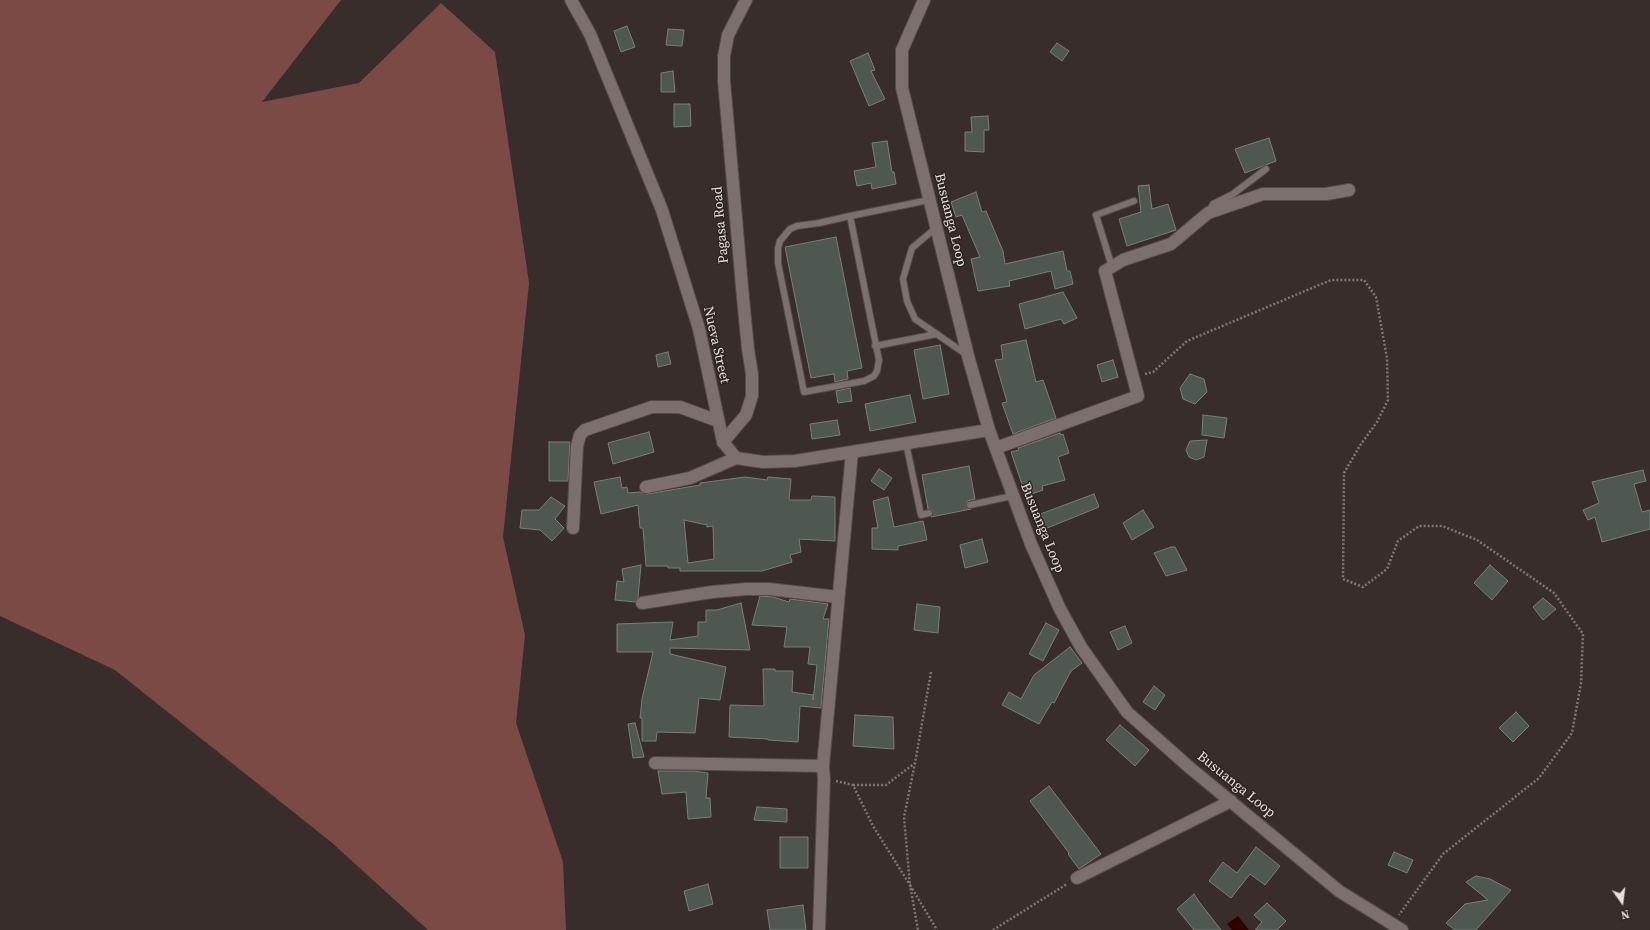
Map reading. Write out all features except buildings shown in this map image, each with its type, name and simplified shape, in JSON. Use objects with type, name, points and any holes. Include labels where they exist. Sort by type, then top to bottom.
[{"type":"street","name":"Nueva Street","points":[[571,0],[590,34],[662,210],[699,329],[723,442],[736,458]]},
{"type":"street","name":"Pagasa Road","points":[[723,442],[746,415],[752,396],[752,374],[743,298],[724,81],[724,56],[728,35],[746,0]]},
{"type":"street","name":"Busuanga Loop","points":[[924,0],[902,50],[902,88],[968,356],[989,430],[1012,496],[1031,544],[1060,609],[1081,647],[1107,686],[1127,712],[1339,891],[1397,927]]},
{"type":"street","points":[[996,448],[1138,396],[1105,271],[1123,260],[1172,244],[1208,212],[1263,194],[1326,194],[1349,190]]},
{"type":"street","points":[[573,528],[577,446],[580,435],[585,430],[652,407],[680,407],[718,421]]},
{"type":"street","points":[[646,487],[690,478],[736,458],[763,462],[795,461],[989,430]]},
{"type":"street","points":[[819,930],[824,779],[823,766],[852,452]]},
{"type":"street","points":[[642,603],[712,592],[746,589],[769,589],[838,597]]},
{"type":"street","points":[[655,762],[823,766]]},
{"type":"street","points":[[1077,878],[1231,801]]},
{"type":"lane","points":[[1208,212],[1213,204],[1233,194],[1266,170]]},
{"type":"lane","points":[[850,216],[879,366],[877,371],[870,379],[804,392],[778,263],[778,248],[784,235],[797,226],[929,200]]},
{"type":"lane","points":[[1112,267],[1096,215],[1134,201]]},
{"type":"lane","points":[[937,227],[912,248],[903,279],[907,301],[915,320],[968,356]]},
{"type":"lane","points":[[875,346],[937,334]]},
{"type":"lane","points":[[906,443],[921,515],[929,514]]},
{"type":"lane","points":[[970,505],[1012,496]]},
{"type":"path","points":[[1133,378],[1153,372],[1187,341],[1331,280],[1364,280],[1376,297],[1387,358],[1388,400],[1377,422],[1361,444],[1344,473],[1343,579],[1363,588],[1387,569],[1398,541],[1419,526],[1442,526],[1477,540],[1554,593],[1583,634],[1581,683],[1572,733],[1539,778],[1443,854],[1397,927]]},
{"type":"path","points":[[918,930],[910,885],[904,817],[931,672]]},
{"type":"path","points":[[824,779],[853,785],[886,785],[915,763]]},
{"type":"path","points":[[853,785],[874,826],[937,930]]},
{"type":"path","points":[[992,930],[1077,878]]},
{"type":"shaded area","points":[[0,0],[341,0],[262,102],[359,83],[441,3],[495,52],[529,283],[503,537],[525,635],[516,723],[563,862],[566,930],[428,930],[331,842],[115,670],[0,616]]},
{"type":"shaded area","points":[[1238,916],[1249,930],[1232,930],[1227,924]]}]
